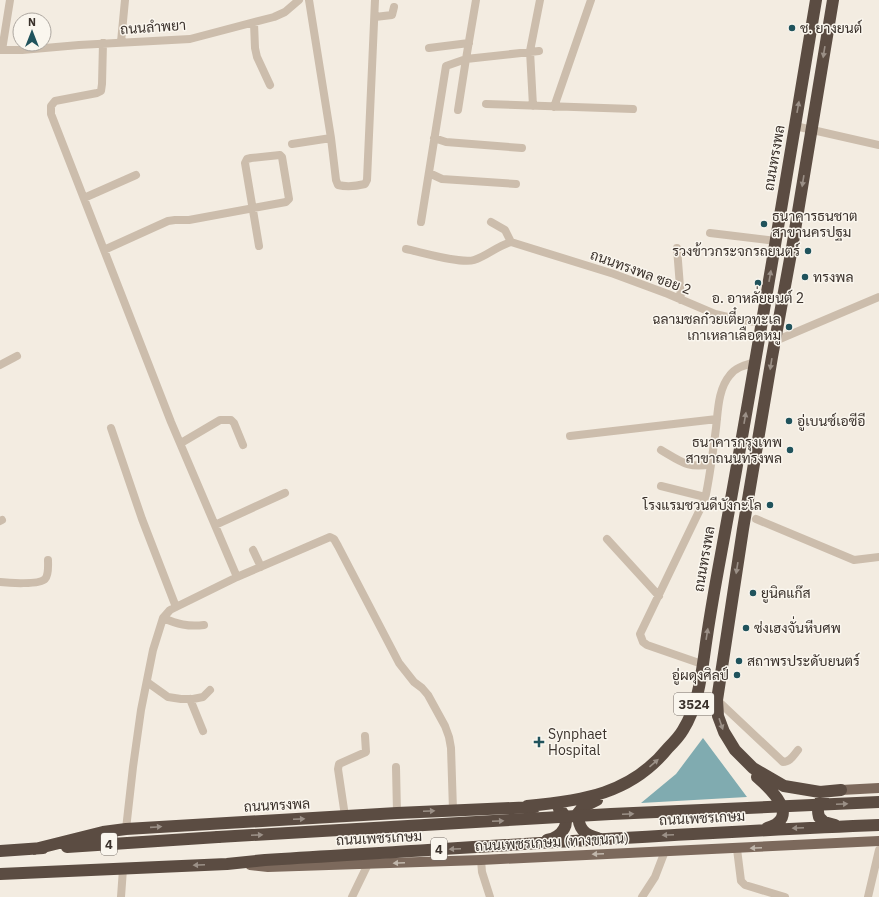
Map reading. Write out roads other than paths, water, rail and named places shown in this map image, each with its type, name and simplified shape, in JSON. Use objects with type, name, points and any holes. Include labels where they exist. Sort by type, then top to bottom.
[{"type":"highway","name":"ถนนทรงพล","points":[[35,849],[103,832],[126,829],[525,807],[566,802],[614,790],[641,774],[662,756],[682,732],[693,709],[699,684],[711,605],[762,323],[816,0]]},
{"type":"highway","name":"3524","points":[[833,0],[748,500],[717,700],[718,716],[724,732],[737,753],[753,768],[784,786],[820,792],[841,790]]},
{"type":"highway","points":[[731,498],[748,500]]},
{"type":"highway","points":[[737,753],[750,770],[777,797],[783,808],[783,816],[775,825],[739,832]]},
{"type":"highway","points":[[612,838],[598,838],[587,834],[582,830],[578,813],[583,808],[614,790]]},
{"type":"highway","points":[[840,826],[824,822],[819,817],[818,809],[819,801],[826,795],[841,790]]},
{"type":"highway","name":"ถนนเพชรเกษม","points":[[0,851],[588,816],[879,802]]},
{"type":"highway","points":[[522,845],[551,839],[558,836],[565,826],[566,820],[563,813],[558,809],[525,807]]},
{"type":"highway","name":"ถนนเพชรเกษม","points":[[0,874],[227,864],[265,860],[522,845],[612,838],[879,825]]},
{"type":"main road","points":[[841,790],[879,788]]},
{"type":"main road","name":"ถนนเพชรเกษม (ทางขนาน)","points":[[227,864],[268,866],[368,864],[737,849],[879,841]]},
{"type":"street","points":[[1,50],[10,0]]},
{"type":"street","points":[[121,42],[125,0]]},
{"type":"street","name":"ถนนลำพยา","points":[[1,50],[22,50],[103,43],[190,39],[274,17],[285,12],[299,0]]},
{"type":"street","points":[[309,0],[331,138],[336,180],[338,185],[361,185],[365,184],[367,180],[375,0]]},
{"type":"street","points":[[458,110],[476,0]]},
{"type":"street","points":[[533,106],[530,51],[540,0]]},
{"type":"street","points":[[554,107],[591,0]]},
{"type":"street","points":[[375,17],[392,16],[394,7]]},
{"type":"street","points":[[254,22],[254,48],[270,85]]},
{"type":"street","points":[[103,43],[101,91],[55,101],[50,110],[171,422],[237,577]]},
{"type":"street","points":[[429,48],[469,43]]},
{"type":"street","points":[[421,222],[446,66],[466,59],[539,51]]},
{"type":"street","points":[[486,104],[633,109]]},
{"type":"street","points":[[795,126],[879,145]]},
{"type":"street","points":[[292,144],[331,138]]},
{"type":"street","points":[[434,138],[446,142],[522,148]]},
{"type":"street","points":[[104,250],[168,221],[189,220],[252,209],[286,202],[289,199],[282,157],[280,155],[251,158],[247,159],[245,163],[252,209],[259,246]]},
{"type":"street","points":[[429,173],[442,179],[516,184]]},
{"type":"street","points":[[84,198],[136,175]]},
{"type":"street","points":[[406,249],[458,260],[473,260],[502,244],[511,242],[505,230],[491,222]]},
{"type":"street","points":[[710,233],[776,241]]},
{"type":"street","name":"ถนนทรงพล ซอย 2","points":[[511,242],[614,274],[715,314],[762,323]]},
{"type":"street","points":[[677,248],[681,300]]},
{"type":"street","points":[[775,341],[879,297]]},
{"type":"street","points":[[0,365],[16,356]]},
{"type":"street","points":[[702,664],[643,642],[640,634],[696,519],[705,497],[719,402],[724,385],[730,374],[738,368],[755,362]]},
{"type":"street","points":[[181,443],[220,420],[227,419],[234,423],[244,445]]},
{"type":"street","points":[[570,436],[717,419]]},
{"type":"street","points":[[111,428],[142,519],[176,607]]},
{"type":"street","points":[[661,450],[691,466],[711,464]]},
{"type":"street","points":[[661,486],[705,497]]},
{"type":"street","points":[[215,525],[285,493]]},
{"type":"street","points":[[756,519],[854,560],[879,557]]},
{"type":"street","points":[[126,829],[133,767],[147,682],[163,618],[170,610],[237,577],[330,537],[334,539],[399,663],[414,682],[428,695],[445,726],[451,748],[453,810]]},
{"type":"street","points":[[607,539],[659,596]]},
{"type":"street","points":[[253,550],[261,567]]},
{"type":"street","points":[[0,582],[27,583],[43,581],[46,578],[48,560]]},
{"type":"street","points":[[163,618],[187,626],[204,625]]},
{"type":"street","points":[[147,682],[168,697],[190,699],[203,697],[210,690]]},
{"type":"street","points":[[190,699],[203,731]]},
{"type":"street","points":[[717,700],[783,762],[790,760],[798,750]]},
{"type":"street","points":[[345,816],[338,769],[339,764],[366,752],[365,736]]},
{"type":"street","points":[[396,767],[397,813]]},
{"type":"street","points":[[737,849],[741,881],[745,885],[785,897]]},
{"type":"street","points":[[868,897],[879,850]]},
{"type":"street","points":[[642,897],[655,878],[665,851]]},
{"type":"street","points":[[481,860],[482,872],[490,897]]},
{"type":"street","points":[[352,897],[368,864]]},
{"type":"street","points":[[121,897],[123,869]]},
{"type":"water","points":[[703,738],[747,797],[641,803],[676,774]]},
{"type":"place","name":"ช. ยางยนต์","points":[[792,28]]},
{"type":"place","name":"ธนาคารธนชาต สาขานครปฐม","points":[[764,224]]},
{"type":"place","name":"รวงข้าวกระจกรถยนตร์","points":[[808,251]]},
{"type":"place","name":"ทรงพล","points":[[805,277]]},
{"type":"place","name":"อ. อาหลั่ยยนต์ 2","points":[[758,283]]},
{"type":"place","name":"ฉลามชลก๋วยเตี๋ยวทะเล เกาเหลาเลือดหมู","points":[[789,327]]},
{"type":"place","name":"อู่เบนซ์เอซีอี","points":[[789,421]]},
{"type":"place","name":"ธนาคารกรุงเทพ สาขาถนนทรงพล","points":[[790,450]]},
{"type":"place","name":"โรงแรมชวนดีบังกะโล","points":[[770,505]]},
{"type":"place","name":"ยูนิคแก๊ส","points":[[753,593]]},
{"type":"place","name":"ซ่งเฮงจั่นหีบศพ","points":[[746,628]]},
{"type":"place","name":"สถาพรประดับยนตร์","points":[[739,661]]},
{"type":"place","name":"อู่ผดุงศิลป์","points":[[737,675]]},
{"type":"place","name":"Synphaet Hospital","points":[[539,742]]}]
